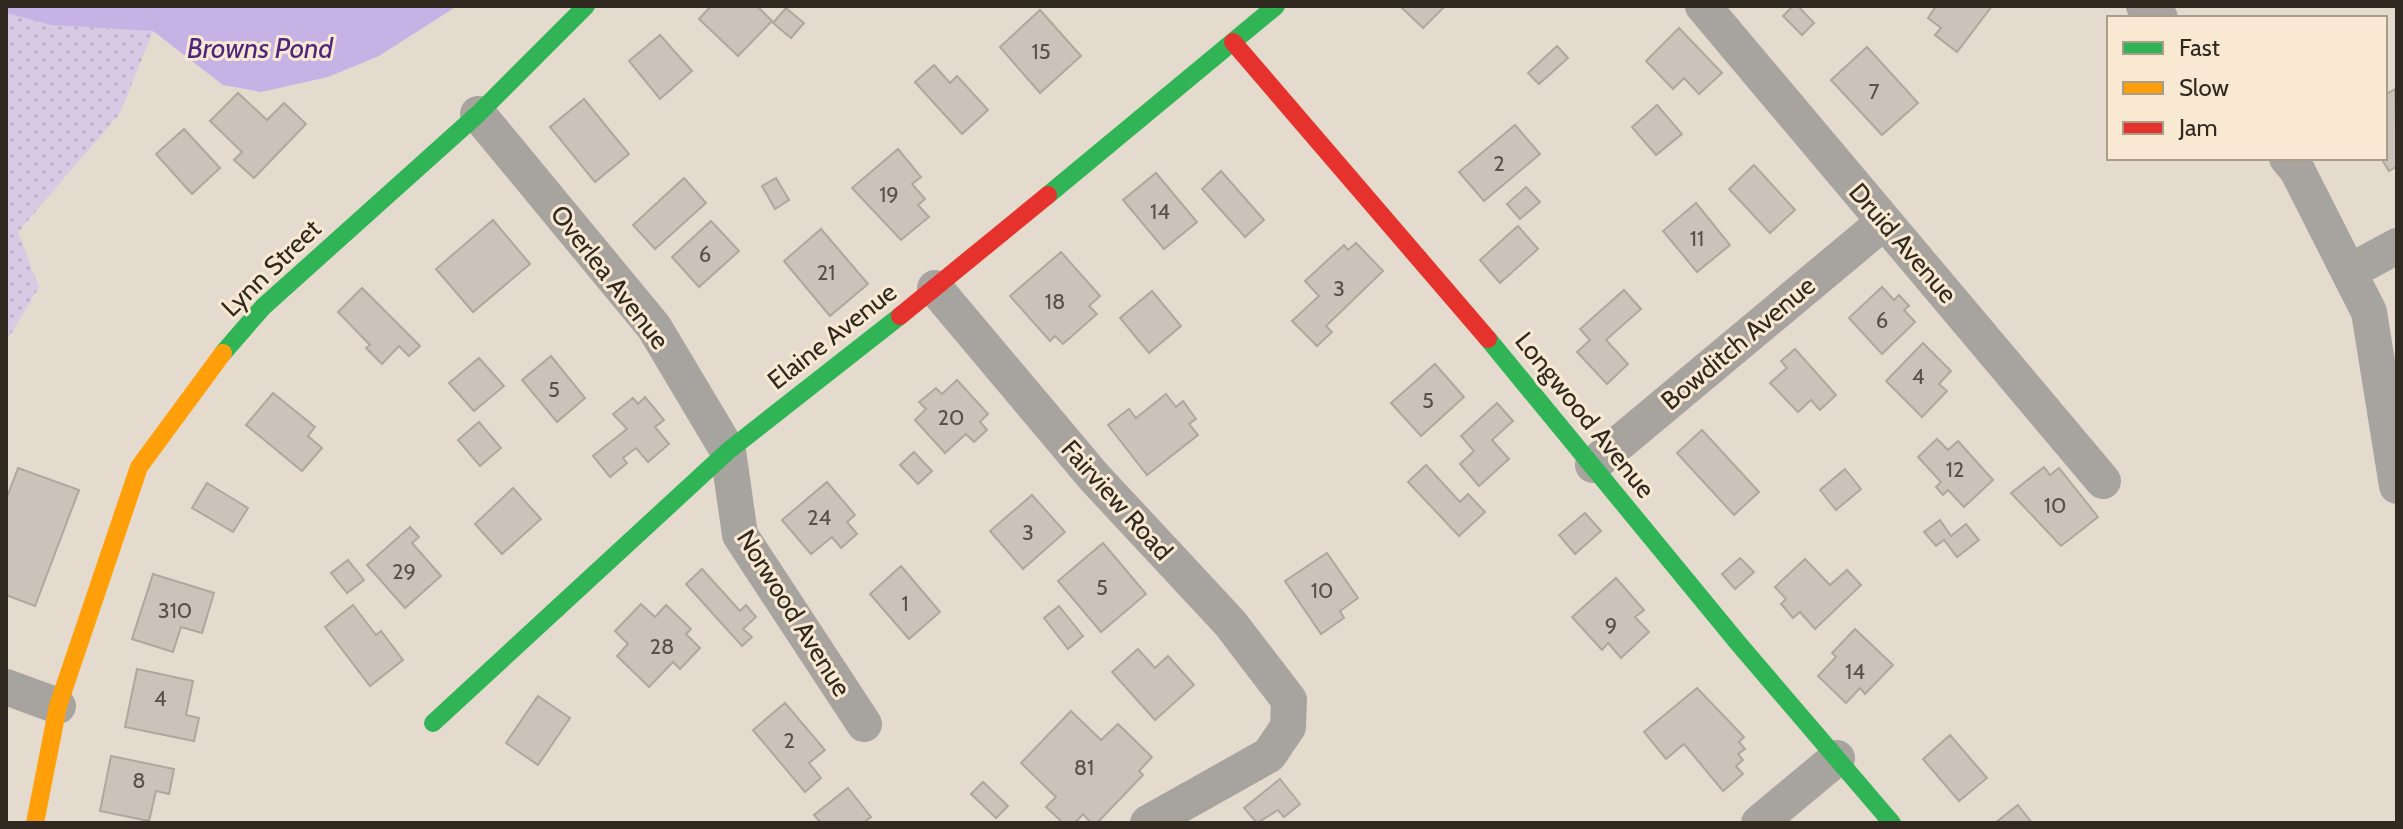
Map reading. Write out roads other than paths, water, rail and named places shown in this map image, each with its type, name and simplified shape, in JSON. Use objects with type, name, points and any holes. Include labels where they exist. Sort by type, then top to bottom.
[{"type":"street","name":"Lynn Street","points":[[35,823],[58,706],[139,467],[201,379],[263,307],[478,114],[586,6]]},
{"type":"street","name":"Elaine Avenue","points":[[433,723],[728,451],[935,288],[1276,6]]},
{"type":"street","name":"Druid Avenue","points":[[1703,6],[2103,481]]},
{"type":"street","name":"Longwood Avenue","points":[[1233,42],[1892,823]]},
{"type":"street","name":"Overlea Avenue","points":[[478,114],[654,327],[728,451]]},
{"type":"street","points":[[2289,160],[2297,170],[2369,312],[2397,486]]},
{"type":"street","name":"Bowditch Avenue","points":[[1593,465],[1884,222]]},
{"type":"street","points":[[2349,272],[2397,246]]},
{"type":"street","name":"Fairview Road","points":[[935,288],[1094,477],[1230,623],[1289,700],[1288,727],[1269,755],[1148,823]]},
{"type":"street","name":"Norwood Avenue","points":[[728,451],[740,535],[864,724]]},
{"type":"street","points":[[6,687],[58,706]]},
{"type":"street","points":[[1759,823],[1837,758]]},
{"type":"water","name":"Browns Pond","points":[[6,6],[457,6],[379,56],[328,77],[261,92],[223,85],[153,31],[51,25],[6,13]]}]
